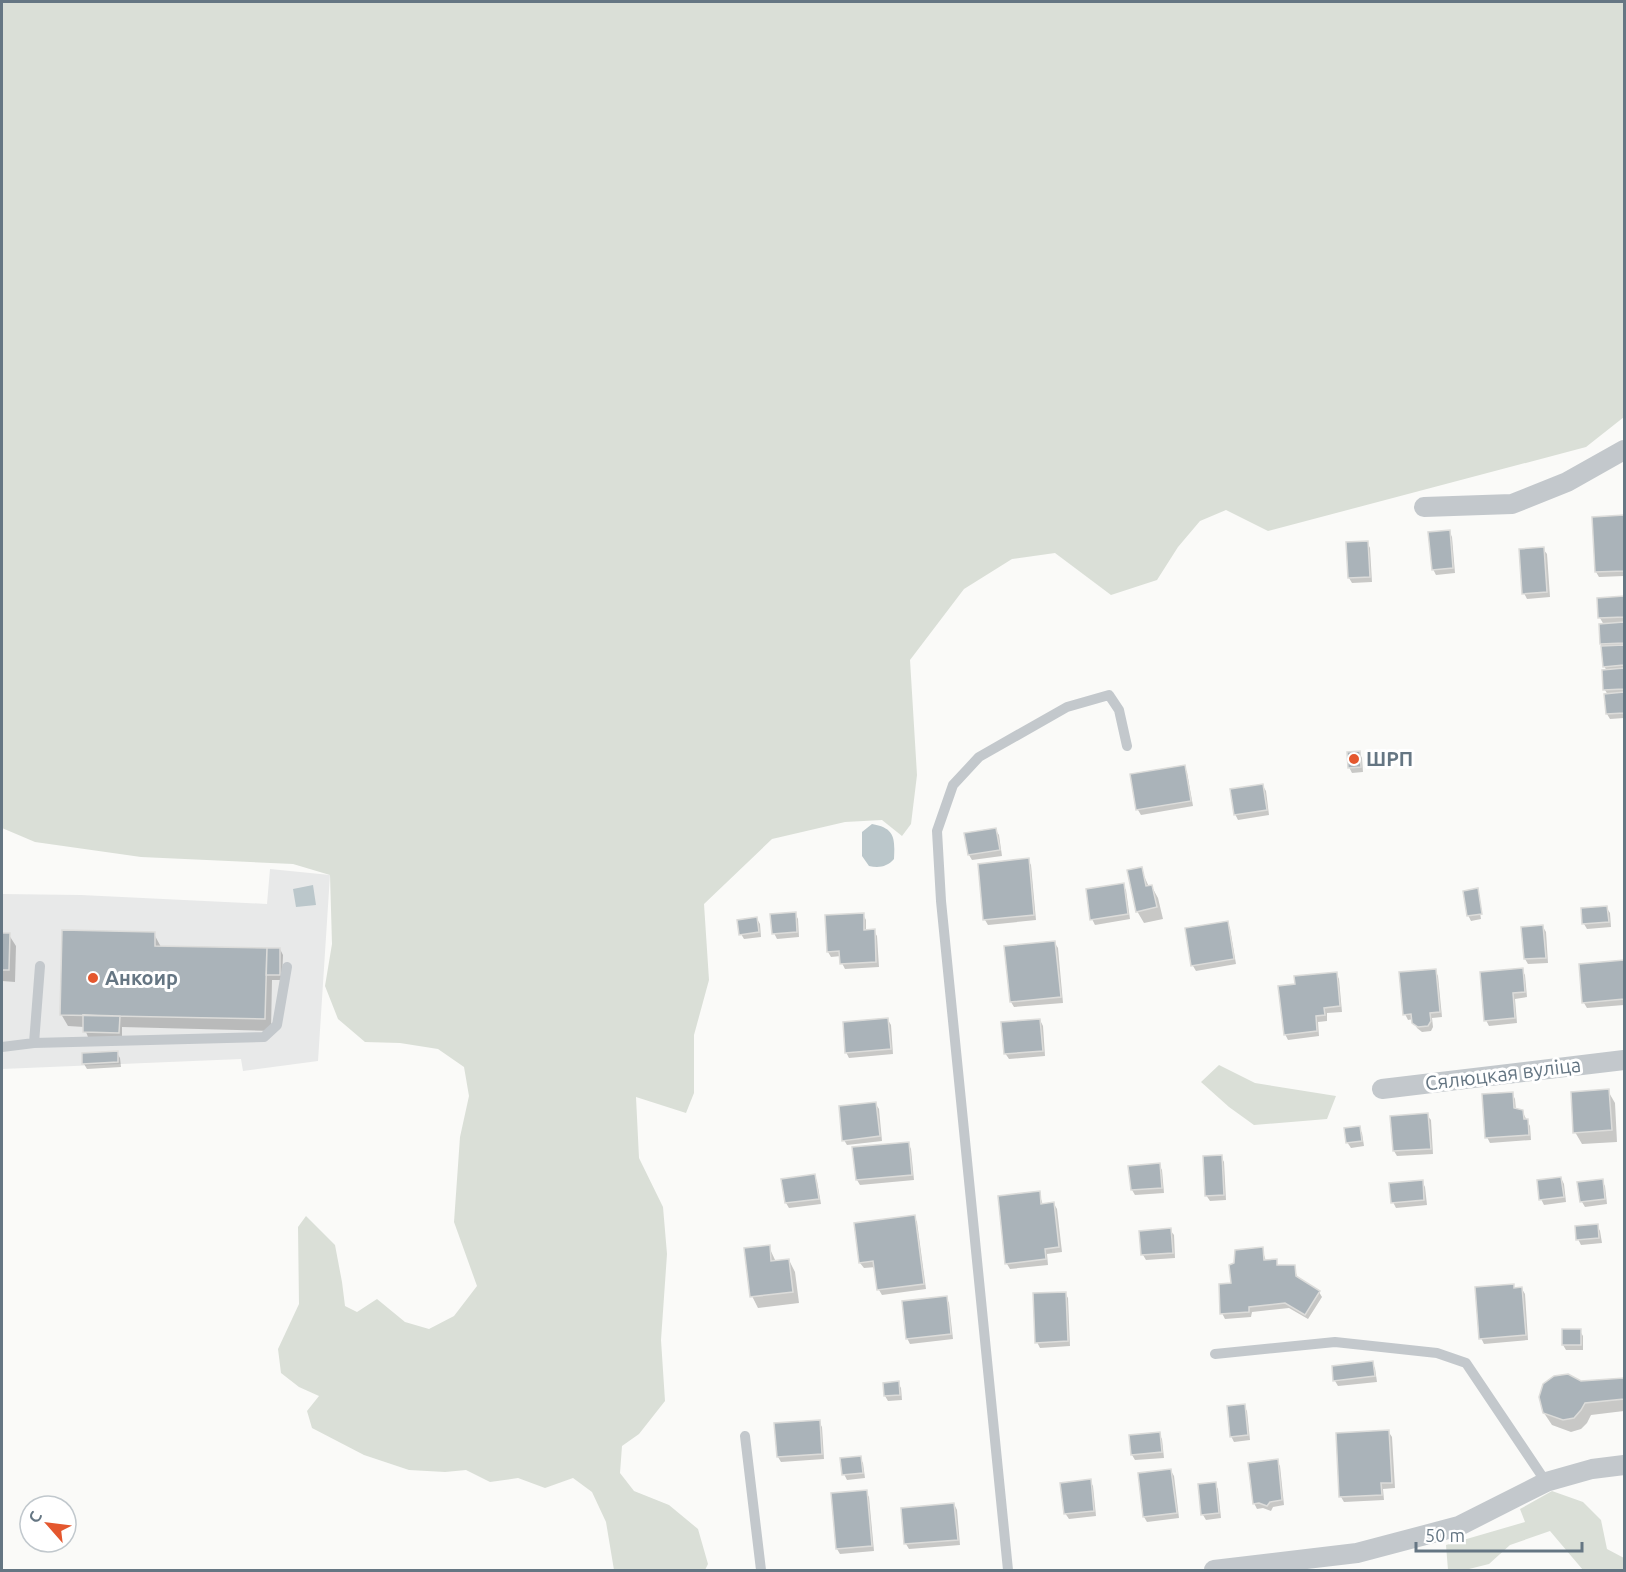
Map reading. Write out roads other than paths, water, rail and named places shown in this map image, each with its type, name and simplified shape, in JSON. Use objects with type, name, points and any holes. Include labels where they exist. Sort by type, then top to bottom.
[{"type":"street","points":[[1424,507],[1512,504],[1566,482],[1624,450]]},
{"type":"street","name":"Сялюцкая вуліца","points":[[1382,1089],[1624,1060]]},
{"type":"street","points":[[1214,1570],[1358,1553],[1459,1526],[1546,1482],[1592,1469],[1624,1465]]},
{"type":"lane","points":[[1008,1570],[941,901],[937,831],[953,785],[979,757],[1067,707],[1109,695],[1119,710],[1127,746]]},
{"type":"lane","points":[[34,1043],[40,966]]},
{"type":"lane","points":[[2,1047],[34,1043],[264,1037],[277,1025],[286,967]]},
{"type":"lane","points":[[1215,1354],[1335,1342],[1437,1353],[1466,1363],[1546,1482]]},
{"type":"lane","points":[[745,1436],[761,1570]]},
{"type":"place","name":"ШРП","points":[[1354,759]]},
{"type":"place","name":"Анкоир","points":[[93,978]]}]
